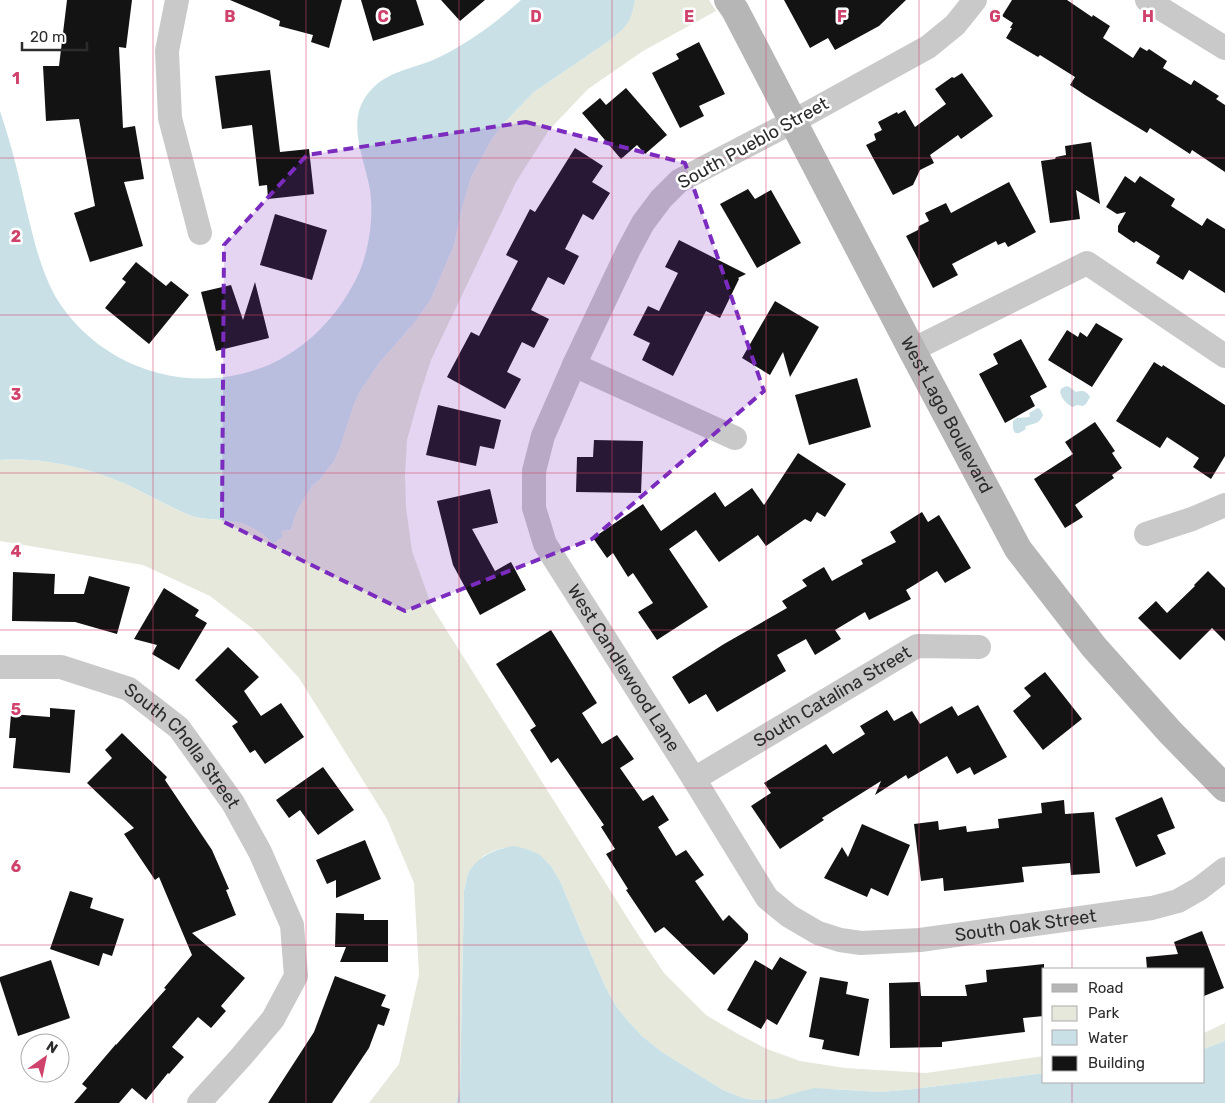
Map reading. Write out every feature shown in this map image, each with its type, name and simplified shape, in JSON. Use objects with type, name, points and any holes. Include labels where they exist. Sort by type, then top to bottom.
[{"type":"street","points":[[177,0],[167,51],[170,118],[200,233]]},
{"type":"street","name":"West Lago Boulevard","points":[[728,0],[794,121],[912,350],[1018,549],[1094,647],[1170,732],[1225,788]]},
{"type":"street","name":"South Pueblo Street","points":[[574,365],[628,251],[661,199],[679,181],[794,121],[928,47],[955,25],[975,0]]},
{"type":"street","points":[[1147,0],[1225,48]]},
{"type":"street","points":[[912,350],[1087,263],[1225,356]]},
{"type":"street","points":[[574,365],[735,438]]},
{"type":"street","name":"West Candlewood Lane","points":[[574,365],[543,436],[534,471],[534,508],[545,544],[767,898],[789,916],[818,933]]},
{"type":"street","points":[[1146,534],[1225,506]]},
{"type":"street","name":"South Catalina Street","points":[[694,779],[917,646],[979,647]]},
{"type":"street","name":"South Cholla Street","points":[[0,667],[61,666],[129,689],[179,728],[233,803],[260,852],[292,925],[296,976],[274,1019],[199,1103]]},
{"type":"street","name":"South Oak Street","points":[[818,933],[840,940],[861,943],[920,940],[1152,908],[1178,901],[1199,889],[1225,869]]},
{"type":"highlighted area","points":[[526,122],[685,163],[764,391],[592,539],[405,611],[222,521],[224,245],[307,155]]},
{"type":"green space","points":[[635,0],[709,0],[716,11],[643,51],[588,89],[549,130],[516,182],[431,360],[407,440],[405,476],[406,507],[412,551],[432,607],[637,933],[664,973],[706,1015],[767,1049],[800,1061],[845,1068],[926,1073],[1042,1056],[1042,1073],[879,1092],[832,1089],[775,1099],[754,1100],[723,1090],[662,1052],[642,1036],[628,1021],[616,1006],[606,988],[561,883],[551,866],[538,854],[527,849],[503,848],[483,856],[468,875],[464,890],[460,1089],[456,1103],[369,1103],[399,1064],[419,975],[414,883],[387,819],[299,678],[257,632],[210,596],[143,565],[0,541],[0,460],[33,460],[83,469],[130,486],[192,516],[225,520],[248,526],[259,531],[273,543],[281,531],[291,530],[299,507],[312,486],[334,461],[359,393],[379,363],[415,322],[431,299],[454,245],[471,177],[492,139],[502,125],[534,92],[609,41],[623,29],[633,10]]},
{"type":"green space","points":[[1225,1023],[1225,1041],[1205,1049],[1205,1033]]},
{"type":"water","points":[[521,0],[635,0],[629,21],[623,29],[609,41],[534,92],[502,125],[492,139],[471,177],[454,245],[431,299],[415,322],[379,363],[359,393],[334,461],[312,486],[299,507],[291,530],[281,531],[283,536],[273,544],[264,535],[248,526],[225,520],[192,516],[130,486],[83,469],[33,460],[0,460],[0,111],[42,267],[55,296],[71,318],[90,338],[112,353],[136,365],[161,374],[187,378],[214,378],[241,374],[261,368],[287,356],[312,337],[334,314],[359,273],[366,254],[370,233],[371,200],[357,124],[358,113],[368,94],[382,80],[431,61],[453,50],[488,27]]},
{"type":"water","points":[[1068,386],[1076,392],[1082,391],[1087,393],[1090,397],[1086,404],[1073,407],[1066,403],[1060,392],[1061,389]]},
{"type":"water","points":[[1038,408],[1043,415],[1039,421],[1025,427],[1026,429],[1019,433],[1014,431],[1013,421],[1017,418],[1029,417],[1029,413]]},
{"type":"water","points":[[514,846],[527,849],[539,854],[551,866],[561,883],[606,988],[616,1006],[642,1036],[662,1052],[723,1090],[743,1098],[754,1100],[775,1099],[815,1088],[879,1092],[905,1090],[1042,1073],[1042,1083],[1205,1083],[1205,1049],[1225,1041],[1225,1103],[456,1103],[460,1089],[464,890],[468,874],[476,862],[487,854]]},
{"type":"building","points":[[67,0],[132,0],[126,48],[119,47],[123,128],[135,126],[144,179],[124,182],[143,246],[90,262],[74,213],[95,206],[79,119],[46,121],[43,66],[59,66]]},
{"type":"building","points":[[230,0],[342,0],[329,48],[311,42],[313,35],[279,26],[280,21]]},
{"type":"building","points":[[361,0],[416,0],[424,25],[373,41]]},
{"type":"building","points":[[441,0],[485,0],[460,21]]},
{"type":"building","points":[[784,0],[906,0],[879,26],[835,50],[828,38],[810,48]]},
{"type":"building","points":[[1012,0],[1067,0],[1092,17],[1093,15],[1110,26],[1103,38],[1133,58],[1140,47],[1147,51],[1149,49],[1167,61],[1163,68],[1191,85],[1194,80],[1219,96],[1216,99],[1225,105],[1225,172],[1192,150],[1190,154],[1150,128],[1147,133],[1070,85],[1075,77],[1040,55],[1038,57],[1006,38],[1013,23],[1002,16]]},
{"type":"building","points":[[699,42],[725,94],[699,106],[704,116],[680,128],[652,73],[679,59],[676,54]]},
{"type":"building","points":[[270,70],[280,152],[309,149],[314,194],[268,199],[267,185],[259,186],[252,125],[222,129],[215,76]]},
{"type":"building","points":[[962,73],[993,116],[961,139],[958,135],[930,155],[934,163],[920,170],[913,185],[893,195],[866,145],[876,140],[874,134],[882,130],[878,122],[905,110],[915,127],[946,104],[935,89],[952,77],[954,78]]},
{"type":"building","points":[[626,88],[667,135],[645,154],[637,145],[621,159],[582,113],[600,98],[606,105]]},
{"type":"building","points":[[1091,142],[1100,204],[1076,190],[1080,219],[1050,223],[1041,161],[1066,155],[1065,146]]},
{"type":"building","points":[[575,148],[603,166],[592,182],[610,193],[593,220],[583,214],[565,249],[579,256],[564,285],[548,277],[531,310],[549,319],[534,348],[522,342],[507,372],[521,379],[505,409],[447,377],[471,332],[479,336],[518,261],[506,255],[530,209],[535,212]]},
{"type":"building","points":[[1125,176],[1135,183],[1140,176],[1175,199],[1171,206],[1202,226],[1207,218],[1225,229],[1225,293],[1189,270],[1183,280],[1156,263],[1160,256],[1136,241],[1134,243],[1118,232],[1118,226],[1126,212],[1117,214],[1106,207]]},
{"type":"building","points":[[1009,182],[1036,232],[1008,247],[1005,242],[998,245],[996,241],[952,264],[958,275],[933,288],[906,236],[918,230],[919,226],[929,221],[925,213],[946,203],[951,213]]},
{"type":"building","points":[[748,189],[755,199],[771,190],[801,243],[757,268],[720,204]]},
{"type":"building","points":[[275,214],[327,230],[312,280],[260,265]]},
{"type":"building","points":[[679,240],[746,274],[738,278],[720,318],[706,311],[673,376],[642,360],[650,343],[633,335],[648,306],[659,311],[678,273],[665,267]]},
{"type":"building","points":[[136,262],[166,286],[171,281],[189,295],[149,344],[105,308],[126,282],[122,279]]},
{"type":"building","points":[[255,282],[269,338],[216,351],[201,292],[231,285],[243,320]]},
{"type":"building","points":[[775,301],[819,327],[790,377],[783,352],[770,375],[742,358]]},
{"type":"building","points":[[1096,323],[1123,339],[1092,387],[1048,360],[1067,330],[1078,337],[1080,332],[1087,337]]},
{"type":"building","points":[[1021,339],[1047,387],[1030,396],[1035,406],[1005,423],[979,374],[998,364],[993,354]]},
{"type":"building","points":[[1154,362],[1162,367],[1163,365],[1225,405],[1225,456],[1211,479],[1193,467],[1199,458],[1167,437],[1160,448],[1116,421]]},
{"type":"building","points":[[857,378],[871,427],[809,445],[795,395]]},
{"type":"building","points":[[438,405],[501,420],[494,449],[480,446],[476,466],[426,455]]},
{"type":"building","points":[[1095,422],[1115,451],[1112,453],[1122,468],[1112,475],[1114,478],[1075,505],[1083,517],[1065,528],[1034,479],[1073,454],[1065,442]]},
{"type":"building","points":[[594,440],[643,441],[641,493],[576,492],[577,457],[593,457]]},
{"type":"building","points":[[798,453],[846,484],[825,517],[817,512],[811,522],[805,519],[766,546],[758,535],[719,562],[696,530],[669,549],[708,607],[657,640],[638,612],[653,603],[633,573],[628,577],[613,553],[607,558],[593,538],[643,504],[661,531],[715,492],[725,507],[752,488],[764,505]]},
{"type":"building","points":[[490,489],[498,523],[472,529],[495,571],[511,562],[526,590],[480,615],[453,565],[437,501]]},
{"type":"building","points":[[922,512],[928,522],[939,515],[971,568],[945,583],[937,571],[906,590],[911,599],[869,620],[865,612],[835,630],[841,639],[815,655],[806,639],[777,655],[786,671],[717,712],[706,694],[689,704],[672,677],[724,644],[787,608],[782,601],[807,586],[802,580],[824,567],[832,581],[863,564],[861,560],[896,542],[890,532]]},
{"type":"building","points":[[1208,571],[1225,588],[1225,641],[1212,628],[1180,660],[1138,618],[1156,601],[1167,613]]},
{"type":"building","points":[[13,572],[55,574],[54,594],[84,594],[89,576],[130,587],[117,634],[75,622],[12,621]]},
{"type":"building","points":[[164,588],[199,610],[195,616],[207,623],[179,670],[152,654],[157,645],[134,639]]},
{"type":"building","points":[[551,630],[597,703],[582,713],[602,744],[617,735],[634,759],[620,768],[643,801],[653,795],[669,820],[658,827],[676,856],[686,850],[704,875],[695,881],[723,921],[729,915],[748,934],[748,940],[714,975],[664,927],[655,933],[626,890],[628,889],[606,854],[615,849],[601,827],[604,825],[558,758],[551,763],[530,730],[536,726],[496,664]]},
{"type":"building","points":[[228,647],[259,677],[244,691],[261,716],[281,703],[304,737],[265,764],[255,750],[250,753],[232,726],[238,722],[195,680]]},
{"type":"building","points":[[1045,672],[1082,719],[1043,750],[1013,711],[1031,696],[1024,688]]},
{"type":"building","points":[[978,705],[1007,757],[974,775],[970,767],[957,774],[947,756],[908,779],[906,775],[875,795],[881,781],[822,818],[824,820],[780,849],[751,806],[771,793],[764,783],[826,744],[833,754],[865,734],[860,726],[887,710],[894,721],[912,711],[920,724],[952,706],[958,716]]},
{"type":"building","points":[[50,708],[75,710],[70,773],[13,768],[16,738],[9,738],[11,714],[50,717]]},
{"type":"building","points":[[122,733],[167,777],[165,780],[212,850],[229,889],[226,890],[236,915],[192,933],[245,978],[221,1006],[226,1011],[211,1028],[198,1017],[172,1047],[184,1057],[146,1100],[132,1088],[119,1103],[74,1103],[87,1088],[82,1084],[166,989],[164,988],[192,955],[159,877],[155,880],[124,834],[134,828],[87,783],[112,758],[105,750]]},
{"type":"building","points":[[323,767],[354,810],[318,835],[300,810],[289,818],[276,800]]},
{"type":"building","points":[[1162,797],[1175,828],[1157,835],[1166,854],[1136,867],[1115,818]]},
{"type":"building","points":[[1064,800],[1065,814],[1094,812],[1100,873],[1071,875],[1070,863],[1022,867],[1024,882],[944,891],[943,878],[921,881],[914,824],[938,821],[939,830],[966,826],[967,832],[999,828],[998,819],[1042,813],[1041,803]]},
{"type":"building","points":[[862,824],[910,845],[888,896],[871,888],[867,897],[824,878],[842,847],[848,857]]},
{"type":"building","points":[[365,840],[381,879],[336,898],[336,880],[327,884],[316,860]]},
{"type":"building","points":[[70,891],[93,898],[90,908],[124,919],[112,956],[103,953],[99,966],[50,949]]},
{"type":"building","points":[[336,913],[364,914],[364,920],[388,920],[388,962],[340,962],[346,947],[335,947]]},
{"type":"building","points":[[1202,931],[1224,988],[1205,996],[1205,968],[1147,968],[1146,957],[1178,954],[1174,942]]},
{"type":"building","points":[[780,957],[807,972],[777,1025],[767,1019],[761,1029],[727,1010],[755,960],[772,970]]},
{"type":"building","points":[[51,960],[70,1018],[27,1033],[20,1033],[18,1036],[0,977]]},
{"type":"building","points":[[1044,964],[1044,968],[1042,968],[1042,1016],[1023,1018],[1025,1032],[942,1042],[942,1047],[890,1048],[889,983],[920,982],[921,996],[967,996],[965,985],[987,982],[986,970]]},
{"type":"building","points":[[335,976],[386,995],[381,1006],[390,1009],[384,1026],[378,1024],[369,1048],[332,1103],[268,1103],[314,1032]]},
{"type":"building","points":[[820,977],[848,982],[846,994],[869,999],[859,1056],[822,1049],[824,1040],[809,1037]]}]
